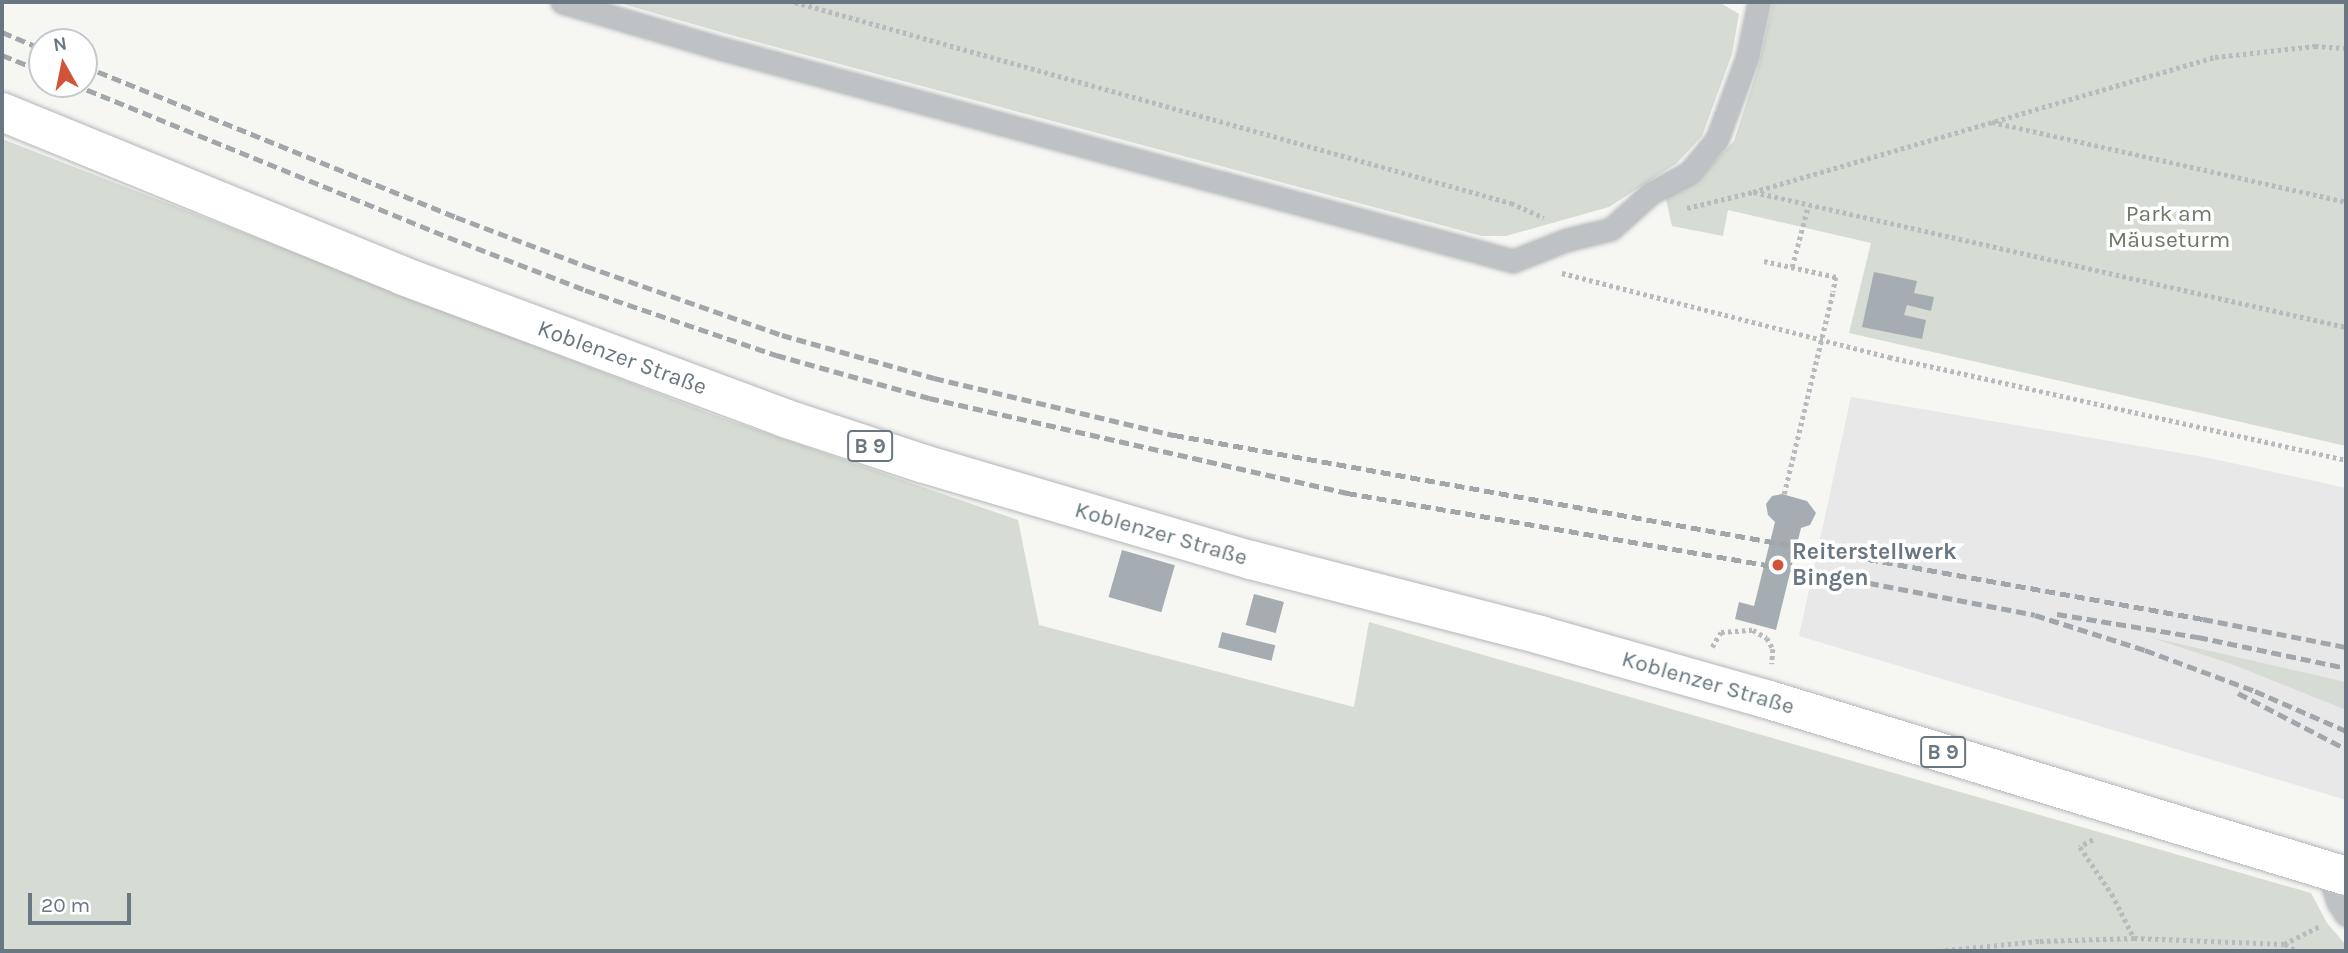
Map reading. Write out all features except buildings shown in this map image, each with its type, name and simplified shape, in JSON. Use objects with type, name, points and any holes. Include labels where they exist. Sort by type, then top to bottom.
[{"type":"main road","name":"Koblenzer Straße","points":[[2,112],[403,276],[670,376],[898,455],[1237,557],[1528,632],[1766,699],[2337,873]]},
{"type":"lane","points":[[562,2],[723,49],[1513,261],[1566,240],[1611,229],[1651,193],[1690,172],[1717,139],[1746,58],[1759,2]]},
{"type":"lane","points":[[2337,873],[2345,915]]},
{"type":"path","points":[[795,2],[1511,204],[1547,219],[1566,240]]},
{"type":"path","points":[[1681,209],[1753,192],[2216,57],[2315,46],[2346,48]]},
{"type":"path","points":[[1992,122],[2346,202]]},
{"type":"path","points":[[1753,192],[2346,327]]},
{"type":"path","points":[[1792,267],[1808,206]]},
{"type":"path","points":[[1513,261],[1889,357],[2346,460]]},
{"type":"path","points":[[1764,261],[1836,277],[1784,495]]},
{"type":"path","points":[[1713,644],[1721,632],[1753,627],[1767,638],[1773,649],[1772,662]]},
{"type":"path","points":[[2090,839],[2080,847],[2112,894],[2134,938]]},
{"type":"path","points":[[1938,951],[2040,942],[2134,938],[2284,944],[2345,915]]},
{"type":"path","points":[[2284,944],[2296,951]]},
{"type":"shaded area","points":[[1851,397],[2209,458],[2346,488],[2346,682],[2159,640],[2231,664],[2346,710],[2346,800],[1799,636]]},
{"type":"green space","points":[[616,2],[1719,2],[1739,14],[1732,54],[1702,136],[1677,163],[1609,207],[1506,236],[1482,236]]},
{"type":"green space","name":"Park am Mäuseturm","points":[[1773,2],[2346,2],[2346,446],[1849,333],[1871,243],[1728,210],[1723,236],[1672,226],[1665,195],[1701,176],[1734,141],[1759,64]]},
{"type":"green space","points":[[2,139],[714,415],[1018,520],[1039,625],[1354,707],[1369,622],[2311,893],[2327,923],[2346,945],[2346,951],[2,951]]},
{"type":"green space","points":[[2149,637],[2346,682],[2346,710],[2231,664]]},
{"type":"railway","points":[[2,32],[28,43]]},
{"type":"railway","points":[[2,55],[28,65]]},
{"type":"railway","points":[[98,72],[456,217],[586,266],[782,335],[934,378],[1174,435],[2346,647]]},
{"type":"railway","points":[[98,94],[585,290],[776,355],[929,398],[1347,493],[1854,580],[2035,615],[2145,650],[2255,691],[2346,731]]},
{"type":"railway","points":[[2057,614],[2198,637],[2346,668]]},
{"type":"railway","points":[[2238,693],[2346,749]]},
{"type":"place","name":"Reiterstellwerk Bingen","points":[[1778,565]]}]
